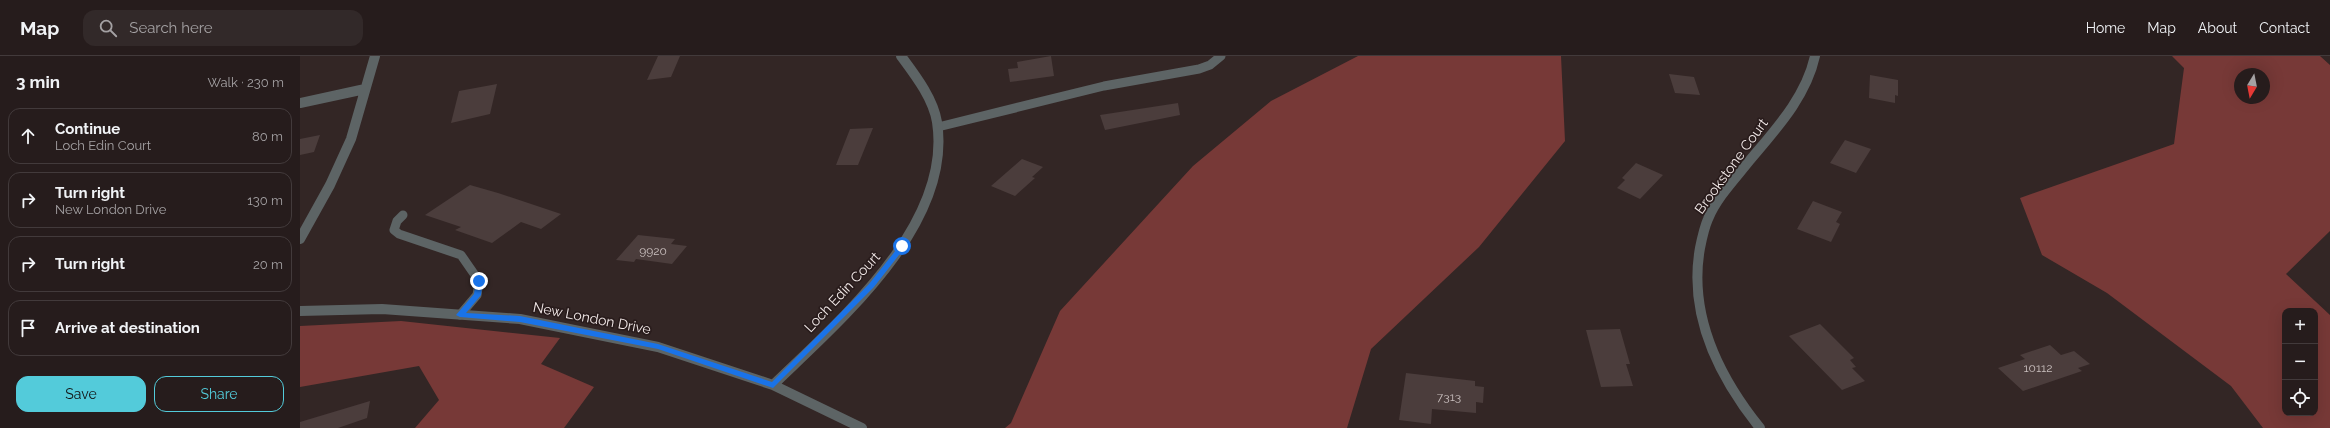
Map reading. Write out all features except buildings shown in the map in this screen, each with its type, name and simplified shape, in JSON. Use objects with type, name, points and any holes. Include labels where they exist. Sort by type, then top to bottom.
[{"type":"street","points":[[300,239],[330,185],[351,139],[375,56]]},
{"type":"street","name":"Loch Edin Court","points":[[773,385],[872,285],[902,246],[928,199],[939,156],[938,127],[929,97],[902,56]]},
{"type":"street","name":"Brookstone Court","points":[[1760,428],[1729,384],[1711,349],[1700,315],[1696,286],[1699,250],[1708,217],[1800,96],[1815,56]]},
{"type":"street","points":[[300,103],[365,89]]},
{"type":"street","name":"New London Drive","points":[[300,311],[382,309],[520,319],[658,346],[773,385],[862,428]]},
{"type":"lane","points":[[938,127],[1104,86],[1199,69],[1210,65],[1221,56]]},
{"type":"lane","points":[[404,215],[394,225],[394,230],[399,234],[461,255],[479,281],[477,295],[460,315]]},
{"type":"shaded area","points":[[1358,56],[1561,56],[1565,141],[1479,247],[1371,349],[1347,428],[1005,428],[1011,423],[1060,311],[1193,166],[1271,101]]},
{"type":"shaded area","points":[[2172,56],[2320,56],[2330,65],[2330,231],[2286,274],[2330,315],[2330,428],[2263,428],[2231,386],[2107,293],[2042,255],[2020,198],[2174,144],[2184,68]]},
{"type":"shaded area","points":[[401,321],[560,338],[541,364],[594,387],[564,428],[415,428],[439,400],[419,366],[300,387],[300,326]]},
{"type":"route","points":[[479,281],[477,295],[460,315],[520,319],[658,346],[773,385],[872,285],[902,246]]}]
